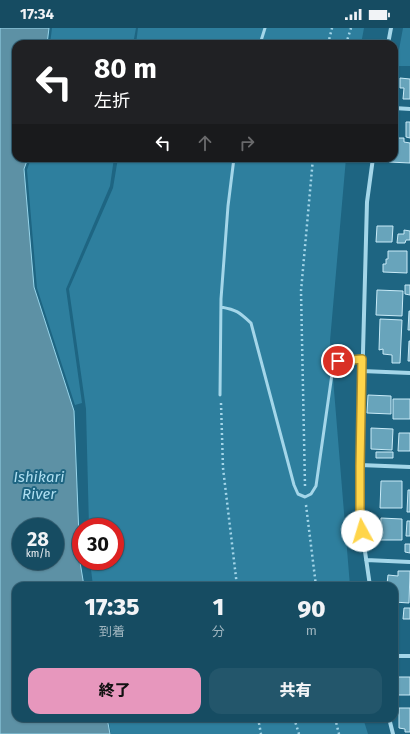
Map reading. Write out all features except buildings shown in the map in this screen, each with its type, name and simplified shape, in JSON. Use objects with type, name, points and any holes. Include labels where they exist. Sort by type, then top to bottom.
[{"type":"street","points":[[388,40],[390,28]]},
{"type":"street","points":[[398,108],[410,109]]},
{"type":"street","points":[[369,582],[360,517],[360,465],[367,202],[372,162]]},
{"type":"street","points":[[362,371],[410,372]]},
{"type":"street","points":[[360,465],[410,467]]},
{"type":"street","points":[[366,560],[410,562]]},
{"type":"street","points":[[398,656],[410,656]]},
{"type":"street","points":[[390,722],[393,734]]},
{"type":"lane","points":[[261,40],[265,28]]},
{"type":"lane","points":[[220,395],[221,307],[228,206],[234,162]]},
{"type":"lane","points":[[221,307],[234,309],[251,323],[294,485],[298,494],[305,496],[312,494],[316,486],[333,367],[338,361],[362,359]]},
{"type":"path","points":[[329,40],[332,28]]},
{"type":"path","points":[[347,40],[351,28]]},
{"type":"path","points":[[313,162],[301,291],[305,496],[316,582]]},
{"type":"path","points":[[220,395],[223,468],[237,582]]},
{"type":"path","points":[[259,722],[261,734]]},
{"type":"path","points":[[295,722],[299,734]]},
{"type":"path","points":[[336,722],[339,734]]},
{"type":"shaded area","points":[[52,28],[136,28],[134,40],[50,40]]},
{"type":"shaded area","points":[[138,28],[364,28],[362,40],[136,40]]},
{"type":"shaded area","points":[[403,28],[410,28],[410,66],[398,66],[398,55]]},
{"type":"shaded area","points":[[30,162],[113,162],[110,186],[66,289],[82,403],[75,405],[37,288],[27,170]]},
{"type":"shaded area","points":[[117,162],[346,162],[330,341],[350,582],[93,582],[91,570],[124,570],[124,518],[89,518],[86,409],[69,289],[113,188]]},
{"type":"shaded area","points":[[109,722],[364,722],[368,734],[111,734]]},
{"type":"water","name":"Ishikari River","points":[[0,28],[49,28],[48,40],[12,40],[12,162],[27,162],[24,169],[34,287],[74,411],[78,518],[72,518],[72,570],[81,570],[83,582],[12,582],[12,722],[108,722],[110,734],[0,734]]},
{"type":"route","points":[[338,361],[362,359],[360,517],[362,531]]}]
